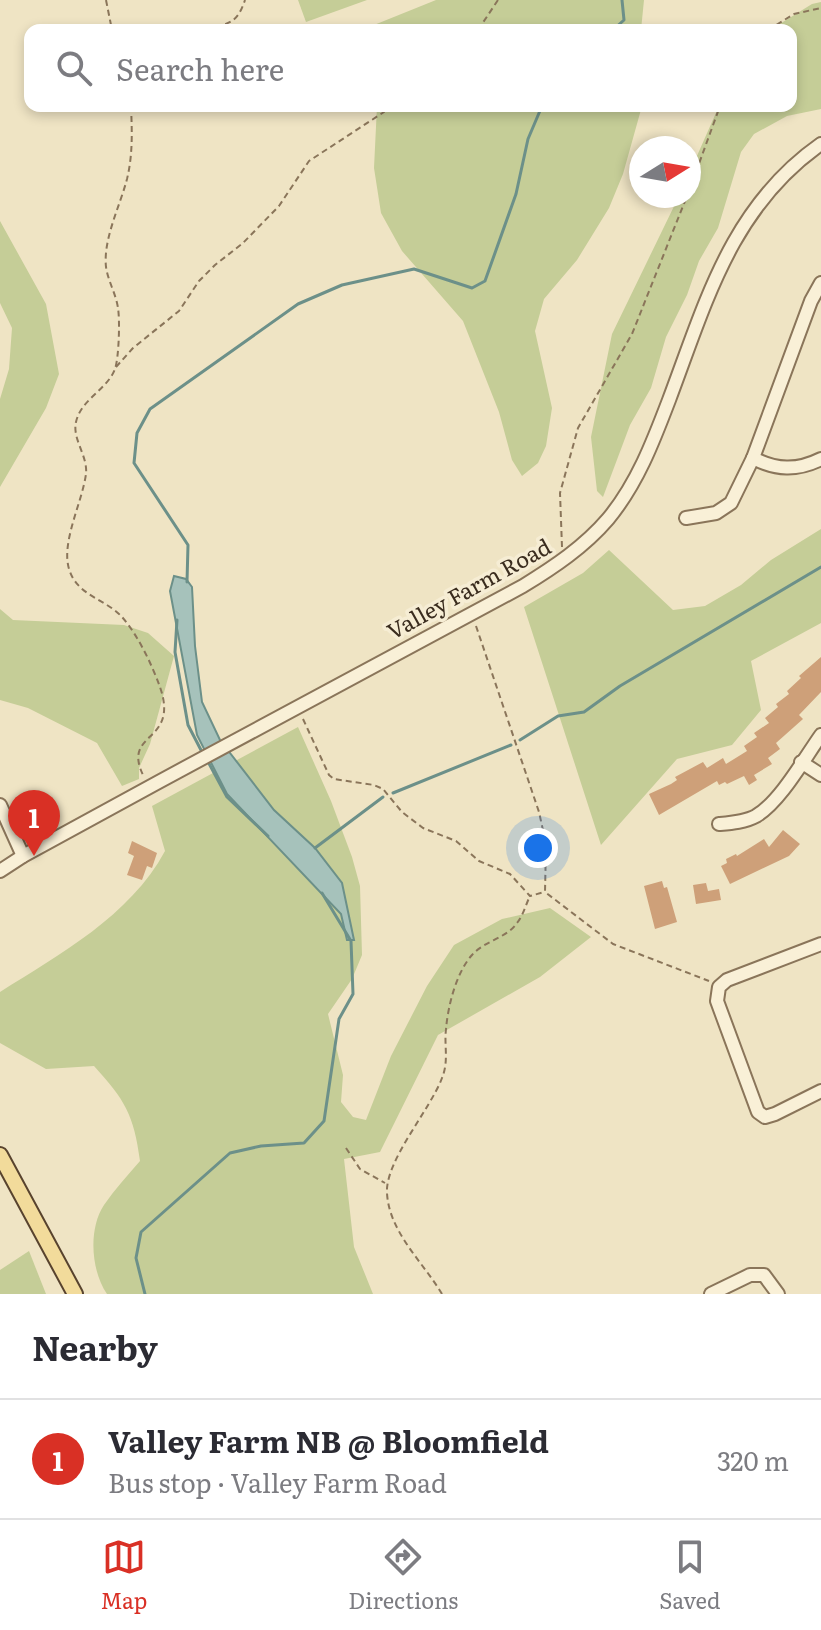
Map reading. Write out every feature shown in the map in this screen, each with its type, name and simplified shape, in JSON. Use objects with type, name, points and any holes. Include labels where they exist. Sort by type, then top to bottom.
[{"type":"main road","points":[[0,1155],[75,1294]]},
{"type":"street","name":"Valley Farm Road","points":[[0,871],[247,733],[523,586],[563,561],[610,517],[638,474],[733,240],[762,198],[793,164],[821,144]]},
{"type":"street","points":[[686,518],[716,513],[731,503],[753,458],[811,301],[821,283]]},
{"type":"street","points":[[753,458],[767,466],[790,469],[821,459]]},
{"type":"street","points":[[719,824],[754,817],[768,807],[821,735]]},
{"type":"street","points":[[801,762],[821,775]]},
{"type":"street","points":[[0,805],[23,856]]},
{"type":"street","points":[[821,944],[727,980],[719,987],[717,1001],[758,1112],[765,1117],[775,1114],[821,1091]]},
{"type":"street","points":[[711,1294],[750,1275],[764,1275],[778,1294]]},
{"type":"path","points":[[106,0],[111,24]]},
{"type":"path","points":[[226,24],[239,16],[245,0]]},
{"type":"path","points":[[482,24],[498,0]]},
{"type":"path","points":[[778,24],[794,14],[821,8]]},
{"type":"path","points":[[115,368],[118,307],[106,267],[107,249],[127,175],[132,146],[131,112]]},
{"type":"path","points":[[149,789],[137,764],[137,755],[140,746],[161,727],[166,712],[160,686],[121,616],[82,590],[70,572],[67,555],[86,474],[86,458],[74,425],[80,410],[133,348],[179,311],[207,273],[243,243],[279,206],[309,161],[384,112]]},
{"type":"path","points":[[701,158],[718,112]]},
{"type":"path","points":[[563,561],[560,493],[578,428],[632,334],[682,208]]},
{"type":"path","points":[[470,614],[539,812],[546,844],[545,892]]},
{"type":"path","points":[[303,719],[329,775],[334,779],[383,789],[402,812],[423,828],[456,841],[479,861],[510,874],[530,896]]},
{"type":"path","points":[[530,896],[545,892]]},
{"type":"path","points":[[545,892],[613,944],[719,987]]},
{"type":"path","points":[[442,1294],[398,1230],[388,1208],[387,1184],[390,1171],[443,1077],[447,1055],[445,1031],[455,988],[465,966],[473,953],[517,924],[530,896]]},
{"type":"path","points":[[346,1148],[360,1169],[387,1184]]},
{"type":"green space","points":[[298,0],[367,0],[306,22]]},
{"type":"green space","points":[[436,0],[644,0],[642,24],[376,24]]},
{"type":"green space","points":[[821,2],[821,109],[787,116],[754,134],[741,152],[718,228],[699,261],[687,295],[666,337],[651,388],[630,425],[603,497],[597,491],[591,437],[612,334],[673,208],[701,208],[701,147],[716,112],[797,112],[797,24],[780,24],[812,4]]},
{"type":"green space","points":[[377,112],[640,112],[634,136],[629,136],[629,153],[609,208],[577,260],[544,299],[535,331],[552,408],[546,446],[538,463],[522,476],[512,460],[499,412],[463,321],[402,251],[381,213],[374,168]]},
{"type":"green space","points":[[0,221],[46,304],[59,374],[46,408],[0,487],[0,399],[9,369],[12,328],[0,303]]},
{"type":"green space","points":[[821,529],[821,623],[751,661],[761,710],[732,745],[677,759],[601,845],[524,607],[583,573],[609,550],[673,610],[705,606],[741,585],[771,560]]},
{"type":"green space","points":[[0,609],[13,620],[124,625],[148,633],[174,656],[150,744],[139,768],[139,779],[122,786],[97,743],[28,708],[0,700]]},
{"type":"green space","points":[[298,727],[331,801],[360,886],[362,955],[352,979],[328,1014],[343,1075],[341,1102],[353,1117],[366,1120],[391,1056],[427,986],[454,945],[502,919],[550,908],[591,937],[540,977],[438,1035],[380,1152],[344,1159],[354,1247],[373,1294],[107,1294],[95,1262],[95,1226],[104,1205],[140,1161],[131,1120],[121,1099],[94,1066],[46,1069],[0,1043],[0,992],[92,932],[133,895],[165,851],[152,806]]},
{"type":"green space","points":[[29,1251],[46,1294],[0,1294],[0,1270]]},
{"type":"water","points":[[174,576],[186,579],[192,587],[202,702],[220,740],[274,810],[315,848],[342,883],[354,940],[347,940],[341,914],[227,794],[197,735],[170,591]]},
{"type":"building","points":[[821,657],[821,692],[799,715],[803,719],[776,743],[780,749],[768,758],[772,764],[754,775],[757,780],[749,785],[744,776],[727,784],[719,785],[717,781],[659,815],[649,794],[671,784],[677,780],[675,777],[703,762],[707,768],[723,758],[726,764],[747,751],[744,746],[757,737],[754,733],[769,723],[765,718],[778,707],[776,704],[789,694],[787,691],[801,678],[799,676]]},
{"type":"building","points":[[783,830],[800,844],[789,856],[730,884],[721,866],[727,863],[726,859],[737,856],[764,839],[769,847]]},
{"type":"building","points":[[132,841],[157,853],[152,868],[147,866],[142,880],[127,875],[134,856],[128,853]]},
{"type":"building","points":[[662,881],[664,888],[667,887],[677,922],[655,929],[644,886]]},
{"type":"building","points":[[706,883],[708,891],[719,889],[721,900],[696,904],[693,885]]},
{"type":"waterway","points":[[620,24],[624,20],[622,0]]},
{"type":"waterway","points":[[187,582],[188,545],[134,463],[137,433],[150,409],[298,304],[342,285],[414,269],[472,288],[485,281],[516,194],[528,139],[539,112]]},
{"type":"waterway","points":[[520,740],[558,716],[584,712],[620,686],[821,567]]},
{"type":"waterway","points":[[177,620],[175,652],[188,725],[202,752]]},
{"type":"waterway","points":[[393,793],[511,745]]},
{"type":"waterway","points":[[206,758],[227,797],[268,836]]},
{"type":"waterway","points":[[315,848],[383,797]]},
{"type":"waterway","points":[[145,1294],[136,1258],[141,1232],[230,1153],[261,1146],[304,1143],[324,1121],[339,1019],[353,994],[351,941],[322,893]]},
{"type":"place","name":"Valley Farm NB @ Bloomfield","points":[[34,856]]}]
